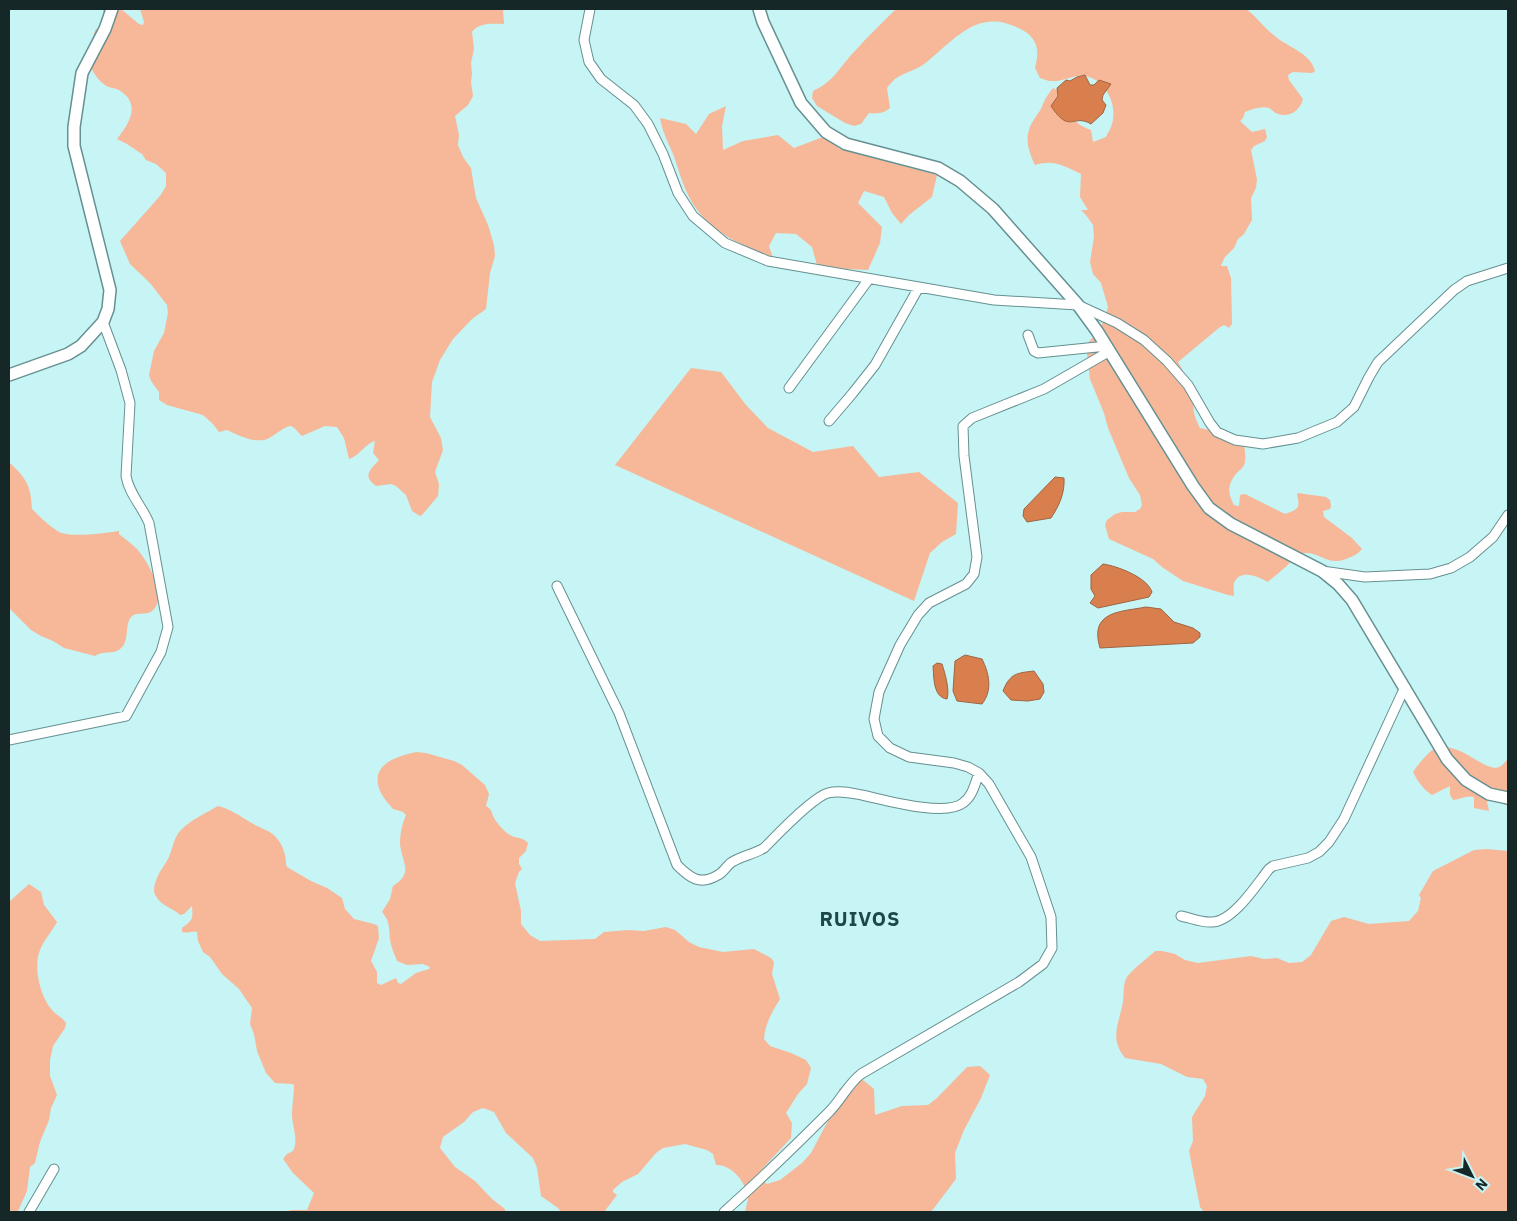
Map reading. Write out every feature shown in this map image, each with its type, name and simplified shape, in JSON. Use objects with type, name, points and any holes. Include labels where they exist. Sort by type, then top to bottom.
[{"type":"street","points":[[9,375],[68,354],[81,346],[103,322],[108,310],[110,290],[74,146],[74,128],[82,73],[105,29],[112,9]]},
{"type":"street","points":[[590,9],[584,40],[589,62],[601,79],[634,105],[648,124],[663,154],[678,193],[693,216],[725,243],[768,261],[870,279],[994,300],[1078,305],[1117,323],[1144,340],[1188,385],[1217,432],[1235,440],[1263,444],[1298,438],[1337,422],[1354,407],[1378,362],[1454,290],[1466,280],[1508,268]]},
{"type":"street","points":[[759,9],[801,103],[826,132],[846,144],[938,168],[960,181],[993,209],[1078,305],[1108,348],[1193,486],[1209,508],[1231,524],[1322,570],[1338,584],[1352,600],[1447,759],[1466,780],[1489,794],[1508,798]]},
{"type":"street","points":[[789,388],[870,279]]},
{"type":"street","points":[[829,421],[875,365],[919,287]]},
{"type":"street","points":[[9,740],[126,716],[161,652],[168,627],[149,523],[127,486],[130,403],[121,370],[103,322]]},
{"type":"street","points":[[1028,335],[1034,351],[1038,353],[1108,348]]},
{"type":"street","points":[[724,1212],[760,1181],[831,1110],[854,1080],[861,1074],[1019,982],[1043,964],[1052,948],[1051,917],[1031,858],[989,784],[979,773],[968,767],[954,763],[909,757],[890,748],[878,736],[874,719],[879,692],[900,645],[918,615],[929,603],[966,584],[974,574],[977,557],[964,456],[963,426],[972,418],[1044,389],[1108,348]]},
{"type":"street","points":[[1322,570],[1365,577],[1430,574],[1450,568],[1470,557],[1492,538],[1508,515]]},
{"type":"street","points":[[557,586],[619,713],[678,865],[697,880],[706,880],[719,875],[732,862],[764,848],[812,802],[828,793],[846,792],[934,809],[951,808],[963,804],[972,793],[979,773]]},
{"type":"street","points":[[1181,916],[1210,923],[1218,922],[1236,909],[1273,866],[1308,858],[1329,842],[1344,819],[1404,687]]},
{"type":"street","points":[[29,1212],[54,1169]]},
{"type":"shaded area","points":[[103,9],[121,9],[139,24],[143,25],[144,22],[140,9],[503,9],[504,24],[482,25],[472,32],[474,49],[471,63],[471,82],[473,96],[468,105],[455,116],[459,135],[458,145],[463,157],[471,168],[476,198],[488,225],[495,256],[490,273],[486,309],[472,319],[453,339],[440,360],[432,382],[430,417],[441,438],[443,450],[435,472],[439,484],[438,496],[422,515],[420,516],[412,511],[406,495],[396,486],[391,484],[376,486],[369,479],[370,470],[379,460],[373,453],[375,441],[349,459],[344,438],[337,427],[325,426],[302,436],[294,428],[288,426],[267,439],[254,440],[227,430],[219,432],[203,415],[167,405],[159,400],[159,392],[149,375],[154,351],[164,333],[168,313],[167,305],[150,283],[130,264],[120,241],[160,196],[166,186],[166,173],[156,164],[146,160],[142,154],[117,139],[129,121],[132,108],[130,101],[119,90],[107,86],[100,81],[90,63],[95,31],[96,29],[103,28],[107,18],[103,14]]},
{"type":"shaded area","points":[[896,9],[1246,9],[1271,33],[1308,59],[1315,71],[1312,73],[1293,72],[1288,75],[1289,80],[1303,99],[1293,113],[1280,115],[1269,108],[1263,107],[1245,112],[1240,121],[1252,132],[1265,129],[1267,137],[1265,141],[1254,146],[1251,150],[1257,179],[1256,188],[1251,198],[1252,220],[1221,265],[1227,266],[1231,278],[1232,324],[1229,328],[1224,325],[1220,327],[1178,362],[1195,392],[1194,410],[1200,428],[1243,437],[1244,464],[1232,479],[1230,486],[1230,497],[1234,505],[1239,506],[1240,495],[1245,494],[1285,514],[1297,508],[1298,493],[1326,497],[1330,500],[1331,506],[1330,509],[1323,511],[1324,517],[1352,538],[1362,549],[1358,553],[1339,561],[1327,560],[1312,554],[1300,554],[1268,582],[1250,575],[1237,578],[1234,583],[1234,596],[1183,581],[1153,559],[1109,539],[1105,525],[1107,520],[1115,514],[1122,512],[1135,512],[1142,505],[1140,495],[1129,478],[1108,428],[1090,379],[1086,345],[1100,330],[1108,307],[1101,283],[1093,274],[1090,262],[1094,237],[1093,225],[1081,210],[1088,210],[1080,197],[1081,174],[1053,163],[1035,165],[1030,152],[1028,134],[1031,124],[1053,88],[1064,95],[1075,121],[1091,130],[1093,142],[1106,137],[1111,128],[1113,119],[1112,103],[1100,83],[1086,76],[1055,81],[1040,78],[1035,68],[1037,47],[1033,38],[1024,31],[1009,24],[995,21],[971,27],[924,64],[895,79],[887,88],[890,108],[881,113],[869,113],[861,124],[854,126],[845,123],[817,106],[812,98],[813,91],[827,83],[860,45]]},
{"type":"shaded area","points":[[1085,75],[1090,85],[1094,85],[1099,80],[1111,84],[1103,95],[1102,100],[1106,105],[1103,113],[1091,124],[1085,121],[1067,122],[1057,115],[1051,106],[1058,96],[1057,88],[1066,80],[1070,81]]},
{"type":"shaded area","points":[[726,106],[722,126],[723,150],[743,141],[778,135],[794,148],[823,137],[840,149],[937,175],[932,197],[909,215],[901,224],[892,213],[884,197],[864,191],[858,203],[882,227],[880,243],[868,270],[829,268],[817,265],[812,247],[796,234],[776,233],[769,246],[773,258],[752,249],[723,234],[705,219],[693,205],[683,184],[660,118],[686,124],[696,134],[709,114]]},
{"type":"shaded area","points":[[691,368],[721,372],[746,405],[768,428],[813,452],[853,446],[879,477],[919,472],[958,503],[956,534],[942,542],[930,553],[914,601],[615,465]]},
{"type":"shaded area","points":[[9,464],[16,469],[27,484],[31,495],[32,509],[55,530],[72,535],[119,531],[119,534],[137,549],[146,562],[158,589],[157,605],[150,612],[136,614],[131,617],[125,642],[117,651],[101,653],[95,656],[64,648],[31,630],[9,608]]},
{"type":"shaded area","points":[[1055,477],[1064,478],[1064,489],[1051,518],[1027,522],[1023,516],[1024,509]]},
{"type":"shaded area","points":[[1103,564],[1116,567],[1138,577],[1152,592],[1149,597],[1098,608],[1090,603],[1095,596],[1091,589],[1091,575]]},
{"type":"shaded area","points":[[1146,607],[1161,609],[1174,622],[1193,628],[1200,633],[1200,637],[1193,643],[1100,648],[1098,636],[1099,627],[1103,620],[1117,612]]},
{"type":"shaded area","points":[[965,655],[982,659],[986,670],[989,687],[982,704],[957,701],[953,691],[955,661]]},
{"type":"shaded area","points":[[937,663],[942,664],[948,687],[947,699],[939,695],[935,686],[933,666]]},
{"type":"shaded area","points":[[1034,671],[1043,684],[1044,692],[1040,699],[1028,701],[1011,700],[1003,691],[1011,677],[1019,673]]},
{"type":"shaded area","points":[[1440,744],[1495,768],[1501,766],[1508,759],[1508,806],[1503,804],[1498,797],[1495,797],[1487,802],[1489,811],[1474,808],[1474,797],[1453,800],[1450,795],[1450,786],[1432,795],[1426,790],[1413,772],[1425,756]]},
{"type":"shaded area","points":[[416,752],[426,753],[462,765],[485,785],[489,794],[486,806],[491,810],[500,826],[510,835],[523,839],[528,843],[526,851],[519,858],[519,864],[522,869],[515,883],[521,911],[521,924],[530,935],[540,941],[595,939],[604,932],[644,931],[666,927],[675,930],[689,942],[699,947],[723,952],[754,949],[771,958],[774,962],[772,974],[780,999],[767,1023],[764,1039],[770,1046],[806,1060],[811,1068],[807,1084],[786,1113],[792,1123],[791,1138],[757,1177],[767,1184],[780,1180],[802,1163],[811,1153],[839,1100],[839,1089],[846,1085],[863,1080],[874,1089],[875,1115],[902,1106],[928,1105],[967,1067],[980,1066],[990,1075],[955,1153],[956,1179],[931,1212],[745,1212],[748,1197],[747,1191],[737,1175],[727,1167],[716,1165],[713,1154],[707,1150],[685,1144],[663,1148],[656,1153],[638,1174],[622,1182],[613,1190],[617,1195],[604,1212],[561,1212],[541,1196],[537,1168],[533,1158],[506,1133],[494,1112],[483,1108],[473,1112],[464,1122],[443,1137],[440,1148],[455,1167],[475,1181],[492,1199],[505,1209],[505,1212],[284,1212],[307,1210],[314,1193],[293,1173],[283,1159],[293,1151],[295,1146],[292,1119],[294,1085],[275,1083],[266,1073],[257,1051],[250,1024],[252,1008],[239,989],[222,974],[210,957],[203,952],[198,941],[197,932],[182,932],[182,928],[192,919],[192,906],[184,914],[180,915],[158,899],[154,893],[155,885],[179,832],[195,819],[218,806],[227,809],[276,837],[282,845],[287,867],[342,898],[345,909],[354,919],[378,926],[379,938],[371,961],[377,972],[377,983],[381,985],[396,978],[398,983],[401,984],[416,973],[430,967],[423,964],[407,965],[397,961],[391,946],[388,924],[382,912],[390,899],[393,886],[404,876],[405,866],[400,836],[406,815],[393,809],[381,793],[378,775],[381,769],[392,760]]},
{"type":"shaded area","points":[[1474,850],[1508,851],[1508,1212],[1204,1212],[1200,1207],[1189,1151],[1193,1141],[1192,1117],[1205,1096],[1207,1086],[1203,1079],[1187,1077],[1161,1064],[1125,1058],[1117,1044],[1116,1031],[1123,1002],[1124,984],[1128,976],[1155,951],[1175,954],[1185,960],[1198,963],[1251,956],[1264,959],[1277,958],[1289,963],[1302,962],[1311,955],[1331,921],[1344,917],[1369,924],[1409,921],[1418,911],[1421,898],[1419,895],[1433,871]]},
{"type":"shaded area","points":[[29,884],[41,892],[44,905],[57,922],[40,950],[37,965],[44,997],[54,1012],[66,1023],[65,1028],[53,1046],[50,1060],[50,1076],[57,1095],[40,1142],[35,1163],[30,1167],[27,1191],[18,1211],[9,1212],[9,902]]},
{"type":"district","name":"RUIVOS","points":[[860,919]]}]
